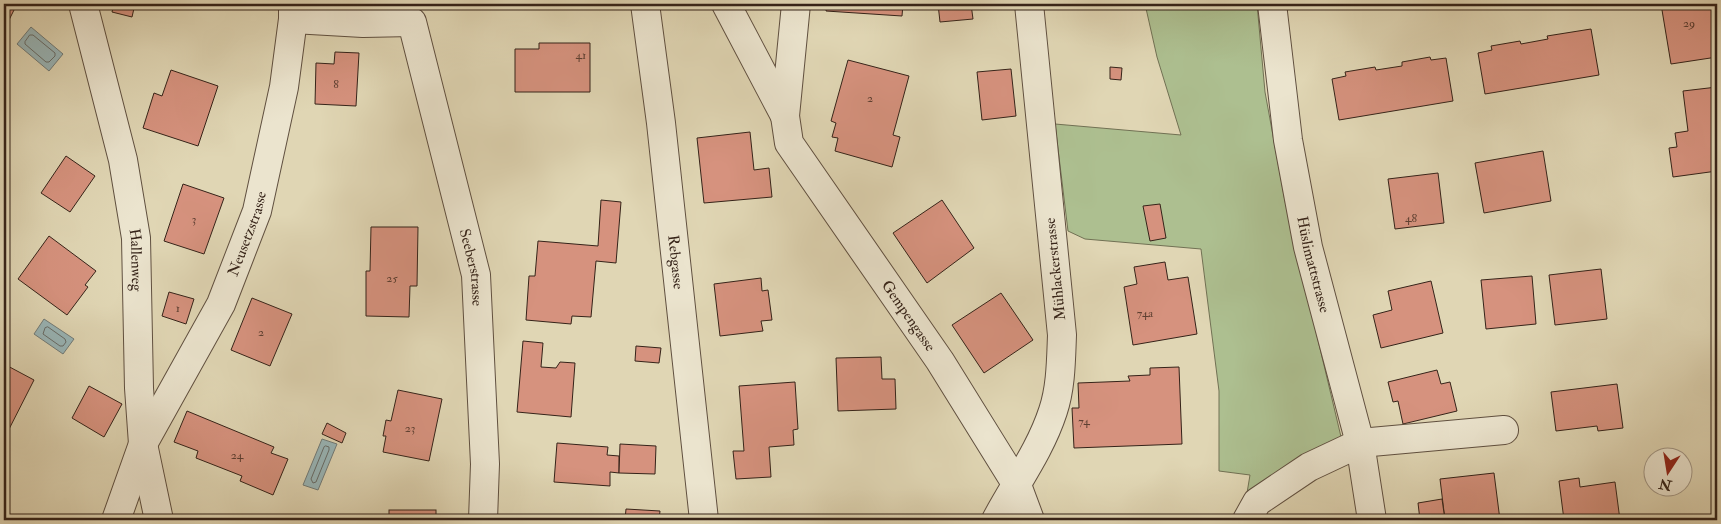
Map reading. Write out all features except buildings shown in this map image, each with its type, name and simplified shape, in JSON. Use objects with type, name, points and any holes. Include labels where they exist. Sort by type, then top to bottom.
[{"type":"street","name":"Hallenweg","points":[[83,4],[123,160],[136,238],[139,388],[143,444],[159,520]]},
{"type":"street","name":"Rebgasse","points":[[645,4],[661,123],[704,520]]},
{"type":"street","points":[[726,4],[785,116]]},
{"type":"street","points":[[785,116],[796,4]]},
{"type":"street","name":"Mühlackerstrasse","points":[[996,520],[1041,442],[1054,410],[1060,374],[1062,334],[1029,4]]},
{"type":"street","name":"Hüslimattstrasse","points":[[1272,4],[1288,140],[1308,247],[1360,444],[1372,520]]},
{"type":"street","name":"Neusetzstrasse","points":[[143,444],[221,304],[256,211],[284,87],[293,11]]},
{"type":"street","name":"Seeberstrasse","points":[[293,11],[362,23],[412,22],[476,275],[485,464],[484,520]]},
{"type":"street","name":"Gempengasse","points":[[785,116],[789,143],[940,362],[1017,485],[1030,520]]},
{"type":"street","points":[[1246,520],[1257,502],[1309,467],[1360,444],[1504,430]]},
{"type":"street","points":[[116,520],[143,444]]},
{"type":"green space","points":[[1145,4],[1257,4],[1265,92],[1285,201],[1342,441],[1247,493],[1250,475],[1219,471],[1219,391],[1201,249],[1085,239],[1068,231],[1055,124],[1181,135],[1157,57]]},
{"type":"water","points":[[31,27],[63,54],[49,71],[17,44]]},
{"type":"water","points":[[44,319],[74,339],[63,354],[34,334]]},
{"type":"water","points":[[322,439],[337,444],[318,490],[303,485]]}]
